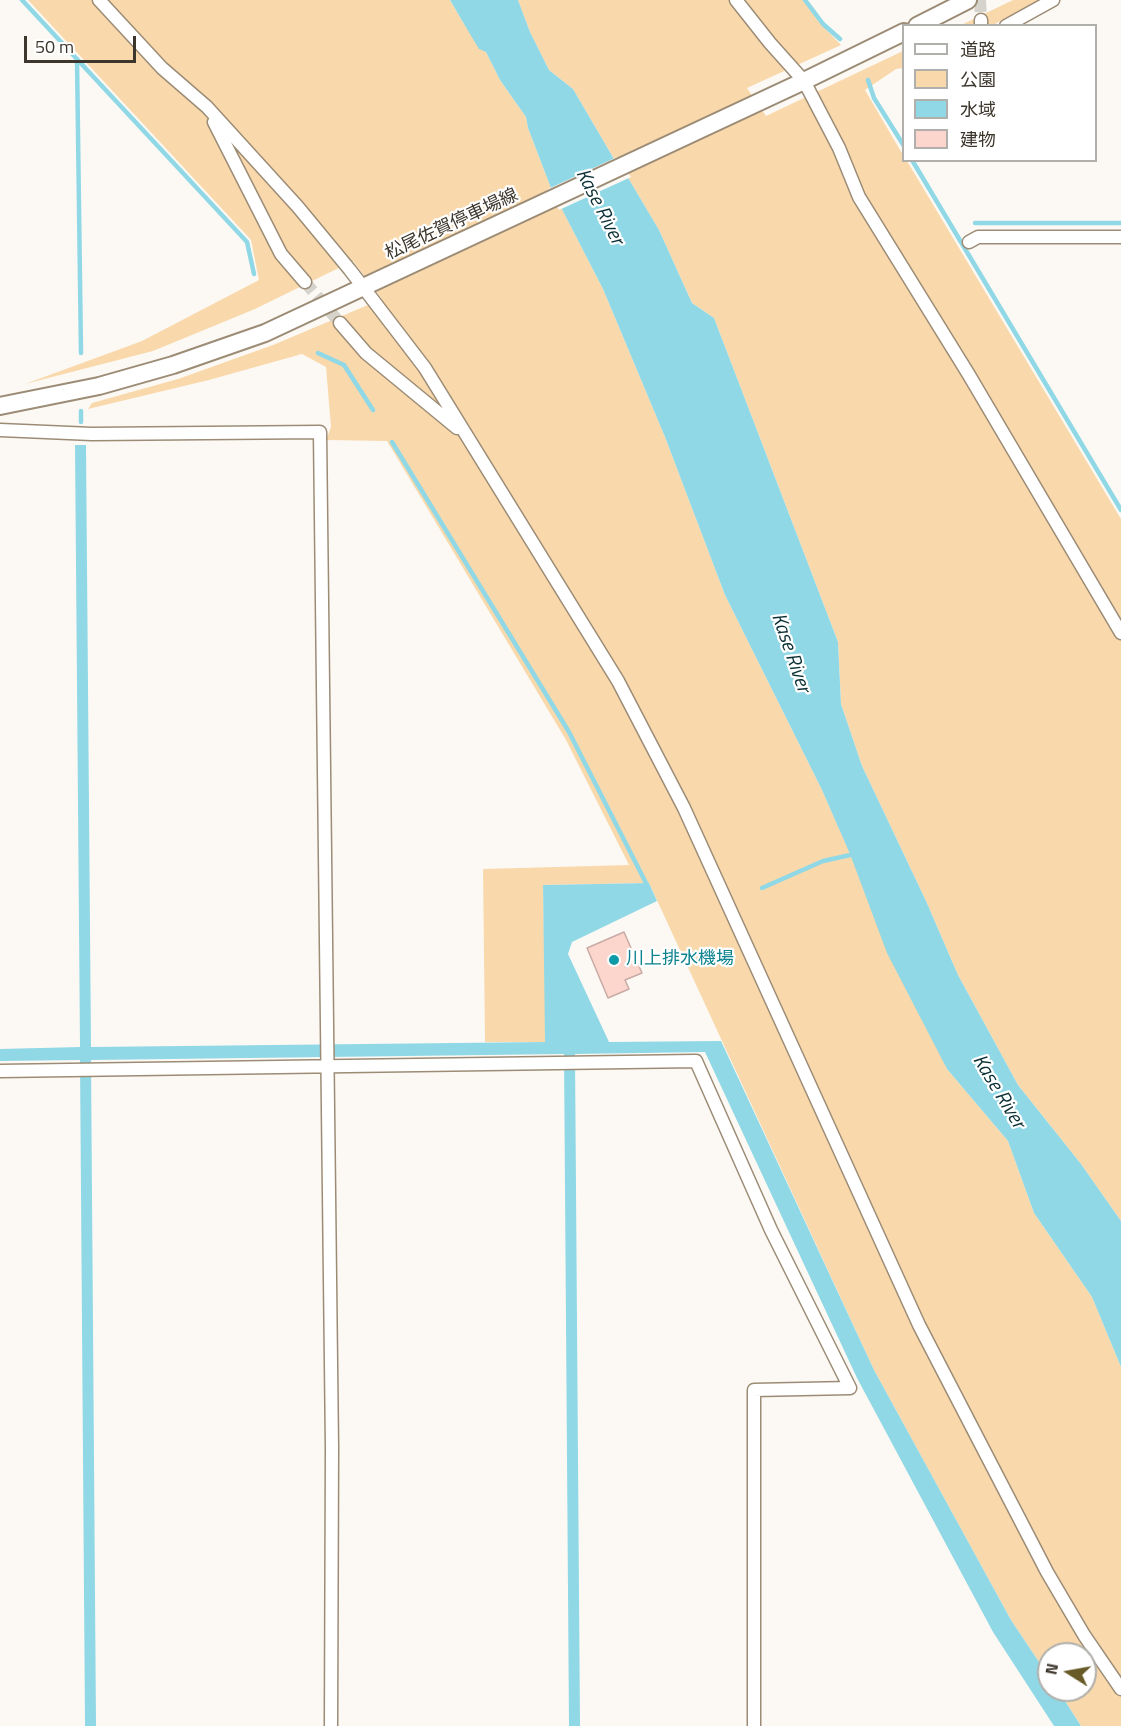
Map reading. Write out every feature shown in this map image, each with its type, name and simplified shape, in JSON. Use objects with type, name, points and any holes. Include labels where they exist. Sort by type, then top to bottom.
[{"type":"main road","points":[[920,24],[968,0]]},
{"type":"main road","name":"松尾佐賀停車場線","points":[[0,406],[99,386],[173,365],[266,333],[798,84],[902,32]]},
{"type":"street","points":[[99,0],[156,61],[207,107],[298,207],[425,368],[618,681],[684,807],[918,1325],[1047,1572],[1084,1635],[1121,1689]]},
{"type":"street","points":[[736,0],[770,43],[839,148],[859,197],[969,375],[1121,633]]},
{"type":"street","points":[[1010,24],[1053,0]]},
{"type":"street","points":[[207,107],[281,254],[305,282]]},
{"type":"street","points":[[969,242],[978,237],[1121,237]]},
{"type":"street","points":[[340,323],[366,353],[465,435]]},
{"type":"street","points":[[0,430],[92,434],[320,432],[332,1448],[331,1726]]},
{"type":"street","points":[[0,1071],[696,1061],[771,1230],[850,1388],[754,1390],[754,1726]]},
{"type":"green space","points":[[28,0],[450,0],[464,24],[486,52],[500,80],[526,117],[551,188],[603,289],[665,437],[725,595],[822,790],[947,1069],[1008,1141],[1034,1213],[1092,1297],[1121,1367],[1121,1726],[1081,1726],[1066,1702],[1097,1702],[1097,1642],[1037,1642],[1037,1659],[1011,1620],[874,1370],[649,883],[543,885],[546,1042],[485,1042],[483,869],[629,865],[566,740],[387,441],[326,440],[331,427],[326,367],[302,354],[209,380],[88,409],[92,403],[178,379],[273,345],[382,299],[353,261],[255,309],[153,351],[25,384],[142,341],[259,280],[251,240]]},
{"type":"green space","points":[[518,0],[803,0],[819,22],[841,45],[747,88],[766,116],[902,51],[902,68],[896,69],[865,90],[902,153],[902,162],[908,162],[1121,519],[1121,1221],[1081,1164],[1018,1085],[958,975],[926,901],[862,766],[841,704],[838,642],[714,318],[692,303],[659,230],[624,171],[614,159],[573,89],[549,70],[530,32]]},
{"type":"green space","points":[[1013,0],[1040,0],[995,24],[963,24]]},
{"type":"water","name":"Kase River","points":[[450,0],[518,0],[530,32],[549,70],[573,89],[614,159],[624,171],[659,230],[692,303],[714,318],[838,642],[841,704],[862,766],[926,901],[958,975],[1018,1085],[1081,1164],[1121,1221],[1121,1367],[1092,1297],[1034,1213],[1008,1141],[947,1069],[887,953],[850,854],[822,790],[725,595],[665,437],[603,289],[551,188],[526,117],[500,80],[486,52],[479,49]]},
{"type":"water","points":[[75,445],[86,445],[91,1047],[545,1042],[543,885],[649,883],[657,901],[572,942],[568,954],[609,1042],[721,1041],[874,1370],[1011,1620],[1037,1659],[1037,1700],[993,1632],[857,1378],[705,1052],[575,1054],[580,1726],[569,1726],[564,1054],[91,1060],[96,1726],[85,1726],[80,1060],[0,1061],[0,1049],[80,1047]]},
{"type":"water","points":[[1038,1702],[1066,1702],[1081,1726],[1054,1726]]},
{"type":"pier","points":[[617,157],[631,177],[559,210],[548,189]]},
{"type":"building","name":"川上排水機場","points":[[624,932],[642,973],[625,980],[629,989],[608,998],[587,948]]},
{"type":"waterway","points":[[22,0],[247,242],[254,274]]},
{"type":"waterway","points":[[805,0],[823,24],[840,39]]},
{"type":"waterway","points":[[77,59],[81,353]]},
{"type":"waterway","points":[[868,80],[874,98],[902,143]]},
{"type":"waterway","points":[[913,162],[1121,510]]},
{"type":"waterway","points":[[975,223],[1121,223]]},
{"type":"waterway","points":[[318,353],[344,365],[373,410]]},
{"type":"waterway","points":[[81,411],[81,422]]},
{"type":"waterway","points":[[392,442],[569,732],[646,883]]},
{"type":"waterway","points":[[762,888],[823,861],[855,854]]},
{"type":"tunnel","points":[[980,0],[981,20]]},
{"type":"tunnel","points":[[305,282],[340,323]]},
{"type":"place","name":"川上排水機場","points":[[614,960]]}]
